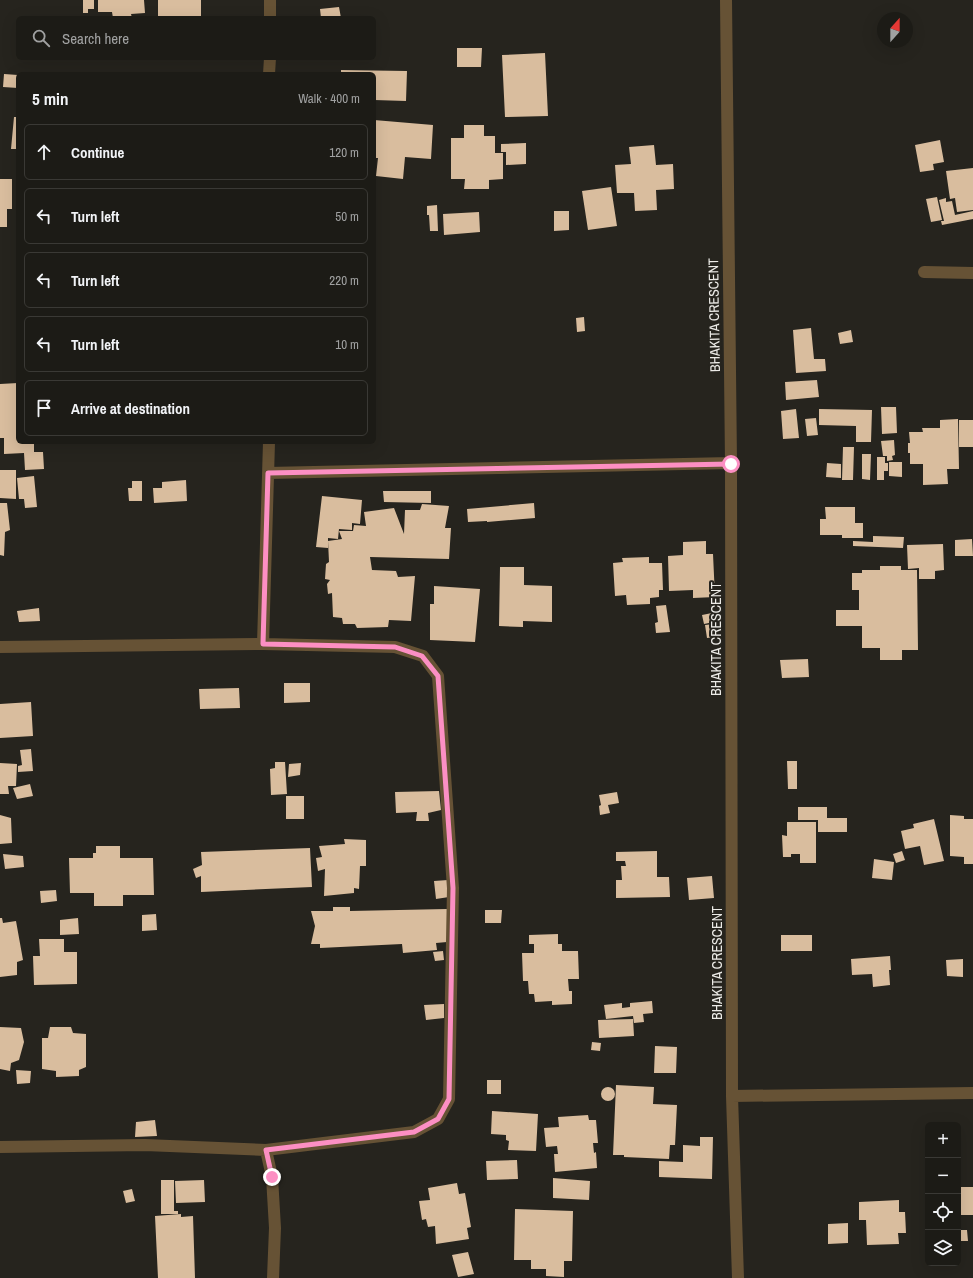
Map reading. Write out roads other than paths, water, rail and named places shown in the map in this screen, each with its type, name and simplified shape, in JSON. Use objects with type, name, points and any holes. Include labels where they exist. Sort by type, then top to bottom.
[{"type":"street","points":[[270,0],[270,16]]},
{"type":"street","name":"BHAKITA CRESCENT","points":[[726,0],[731,464],[732,1096],[738,1278]]},
{"type":"street","points":[[270,60],[270,72]]},
{"type":"street","points":[[924,272],[973,273]]},
{"type":"street","points":[[263,644],[269,444]]},
{"type":"street","points":[[268,473],[731,464]]},
{"type":"street","points":[[0,647],[263,644],[395,647],[422,656],[438,676],[453,888],[449,1099],[438,1119],[414,1132],[266,1150],[145,1145],[0,1146]]},
{"type":"street","points":[[732,1096],[973,1094]]},
{"type":"street","points":[[266,1150],[272,1184],[275,1228],[273,1278]]}]
